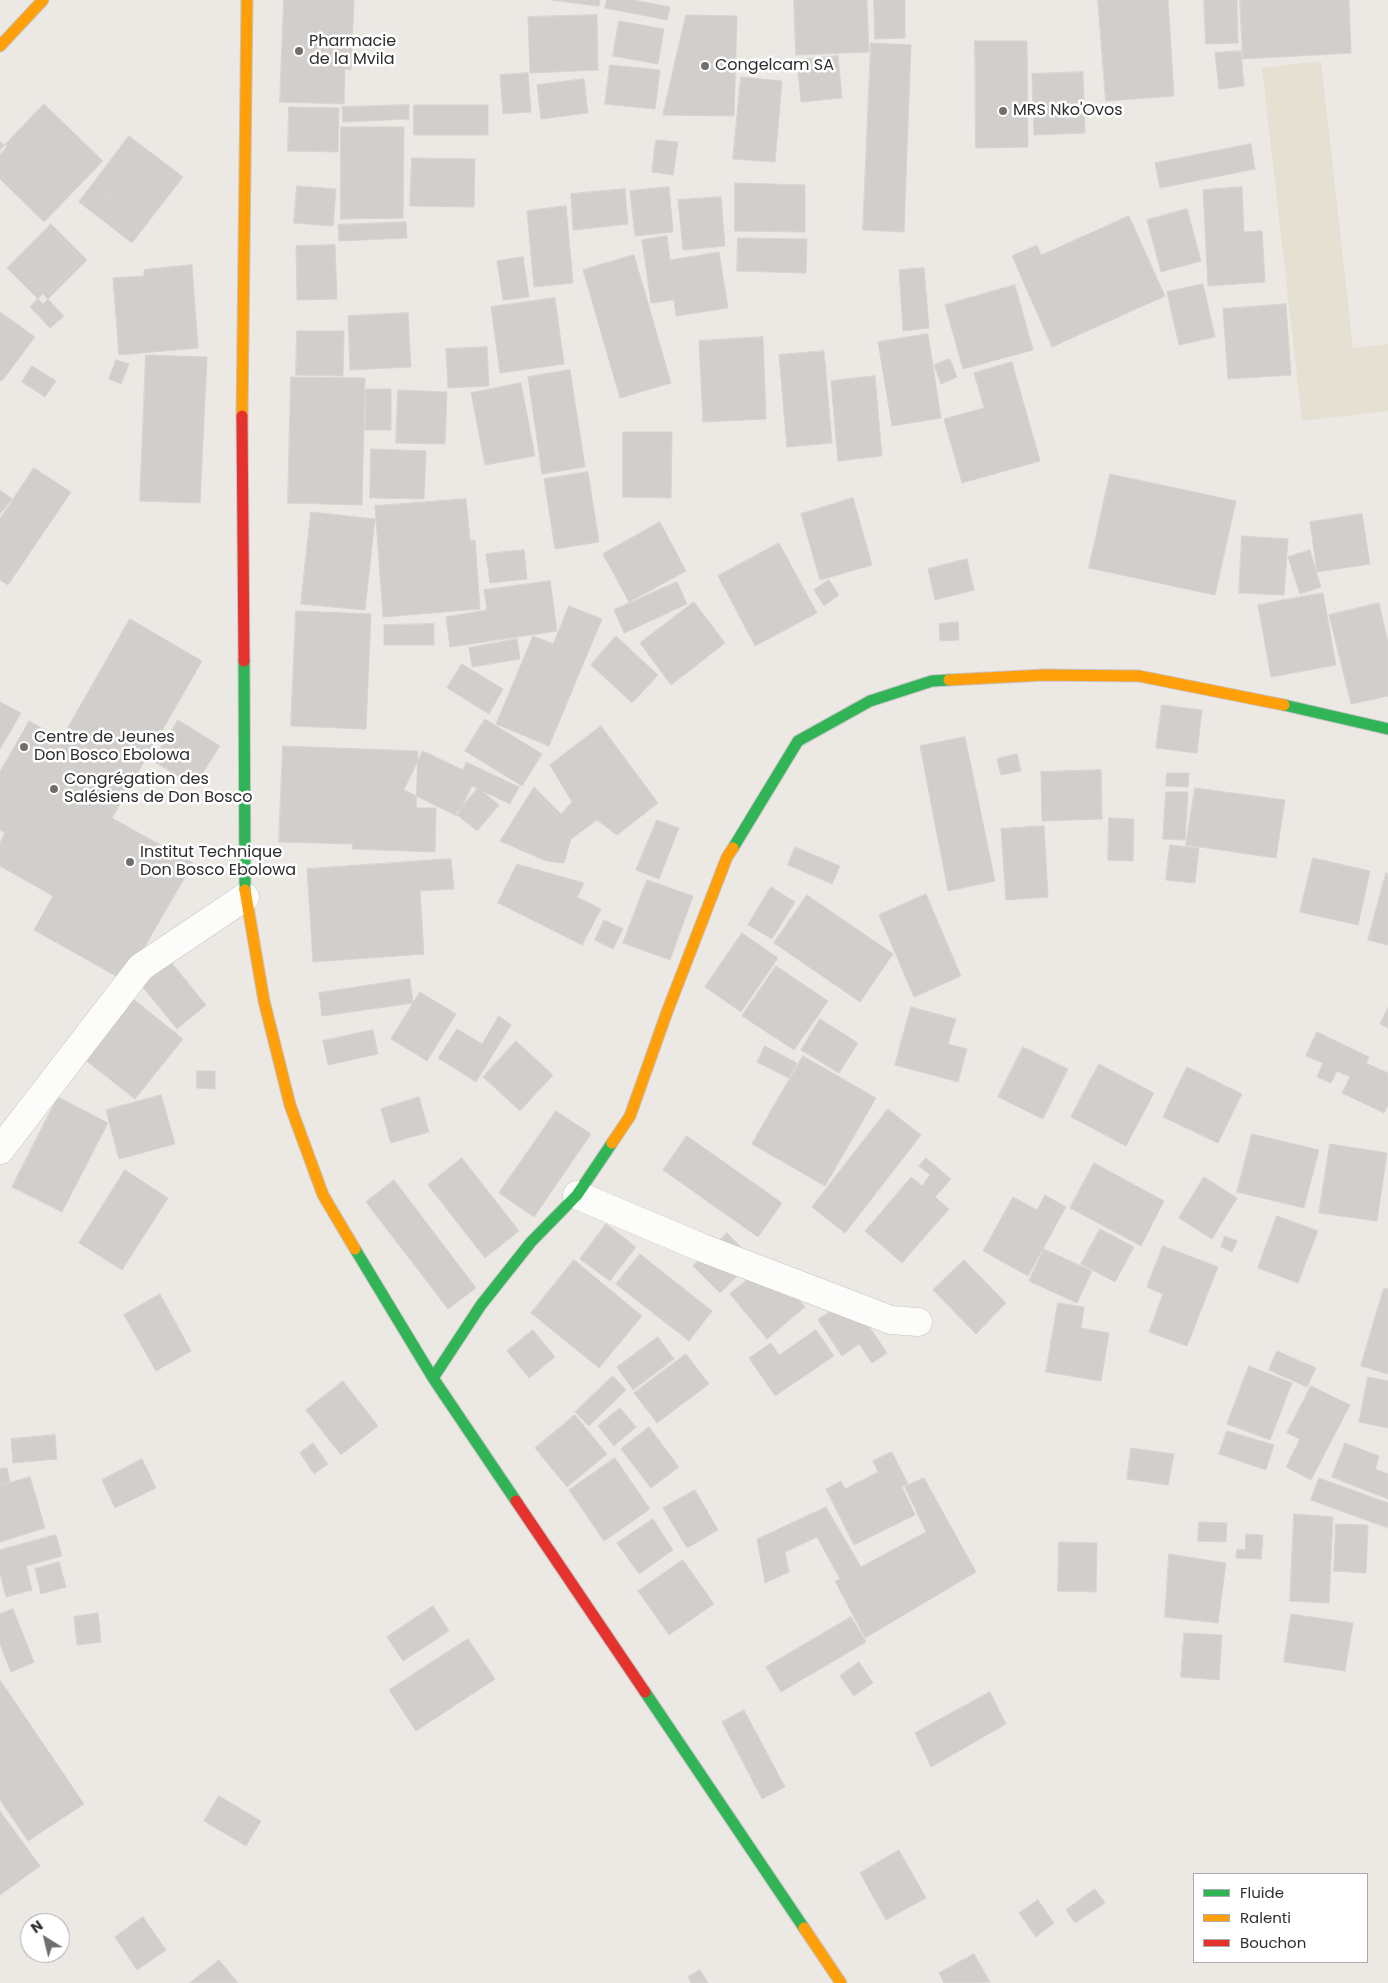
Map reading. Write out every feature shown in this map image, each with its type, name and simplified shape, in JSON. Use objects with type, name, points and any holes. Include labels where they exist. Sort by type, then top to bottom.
[{"type":"main road","points":[[0,46],[43,0]]},
{"type":"main road","points":[[247,0],[242,358],[245,896],[264,1001],[290,1104],[323,1196],[433,1378],[841,1983]]},
{"type":"main road","points":[[433,1378],[481,1305],[531,1242],[577,1195],[630,1116],[727,857],[798,741],[870,701],[932,681],[1044,675],[1139,676],[1245,696],[1388,729]]},
{"type":"street","points":[[0,1150],[142,967],[245,896]]},
{"type":"street","points":[[577,1195],[700,1247],[891,1320],[918,1322]]},
{"type":"shaded area","points":[[1321,61],[1353,348],[1388,344],[1388,411],[1302,421],[1262,68]]},
{"type":"building","points":[[284,0],[354,0],[351,70],[345,69],[344,104],[280,102]]},
{"type":"building","points":[[552,0],[600,0],[599,6]]},
{"type":"building","points":[[607,0],[633,0],[670,7],[667,20],[605,8]]},
{"type":"building","points":[[794,0],[867,0],[869,52],[796,55]]},
{"type":"building","points":[[874,0],[905,0],[905,38],[875,39]]},
{"type":"building","points":[[1098,0],[1168,0],[1174,96],[1106,101]]},
{"type":"building","points":[[1204,0],[1237,0],[1238,43],[1206,44]]},
{"type":"building","points":[[1240,0],[1349,0],[1351,53],[1243,59]]},
{"type":"building","points":[[597,15],[598,70],[530,73],[528,17]]},
{"type":"building","name":"Congelcam SA","points":[[686,15],[737,16],[734,116],[663,115]]},
{"type":"building","points":[[619,21],[664,29],[658,64],[613,56]]},
{"type":"building","points":[[975,41],[1027,41],[1028,147],[976,148]]},
{"type":"building","points":[[871,43],[911,45],[904,232],[863,230]]},
{"type":"building","points":[[1241,51],[1244,86],[1219,89],[1215,53]]},
{"type":"building","points":[[838,56],[842,98],[801,102],[797,60]]},
{"type":"building","points":[[610,65],[660,70],[655,109],[605,104]]},
{"type":"building","points":[[1083,72],[1085,133],[1034,135],[1032,74]]},
{"type":"building","points":[[528,73],[531,112],[503,114],[500,75]]},
{"type":"building","points":[[741,77],[782,81],[775,162],[733,159]]},
{"type":"building","points":[[584,79],[588,113],[541,119],[537,85]]},
{"type":"building","points":[[44,104],[103,161],[44,222],[0,179],[0,150]]},
{"type":"building","points":[[409,105],[409,119],[343,122],[342,107]]},
{"type":"building","points":[[414,105],[488,105],[488,135],[414,135]]},
{"type":"building","points":[[289,107],[339,108],[338,152],[288,151]]},
{"type":"building","points":[[341,127],[404,127],[403,218],[341,219]]},
{"type":"building","points":[[129,136],[183,177],[132,243],[79,202]],"holes":[[[131,161],[162,184],[136,219],[105,196]]]},
{"type":"building","points":[[656,140],[678,142],[673,175],[652,172]]},
{"type":"building","points":[[0,142],[7,146],[0,156]]},
{"type":"building","points":[[1251,144],[1255,169],[1160,188],[1155,163]]},
{"type":"building","points":[[412,158],[475,159],[474,207],[410,206]]},
{"type":"building","points":[[131,161],[162,184],[136,219],[105,196]]},
{"type":"building","points":[[735,183],[805,185],[805,232],[735,231]]},
{"type":"building","points":[[297,186],[336,189],[333,226],[294,223]]},
{"type":"building","points":[[669,187],[673,232],[635,236],[630,191]]},
{"type":"building","points":[[1242,187],[1244,232],[1262,231],[1265,282],[1208,286],[1203,190]]},
{"type":"building","points":[[625,189],[628,224],[573,230],[571,194]]},
{"type":"building","points":[[721,197],[725,246],[683,250],[678,200]]},
{"type":"building","points":[[566,206],[573,283],[534,287],[527,211]]},
{"type":"building","points":[[1187,209],[1201,261],[1161,272],[1147,220]]},
{"type":"building","points":[[1129,216],[1165,296],[1052,347],[1012,256],[1037,245],[1041,255]]},
{"type":"building","points":[[406,222],[407,238],[339,241],[338,225]]},
{"type":"building","points":[[51,224],[87,260],[43,304],[7,268]]},
{"type":"building","points":[[667,236],[670,260],[719,252],[728,308],[676,316],[674,300],[651,303],[642,240]]},
{"type":"building","points":[[738,238],[807,239],[806,273],[737,271]]},
{"type":"building","points":[[335,245],[337,299],[297,300],[296,246]]},
{"type":"building","points":[[634,255],[671,383],[620,398],[583,270]]},
{"type":"building","points":[[523,257],[529,297],[503,300],[497,261]]},
{"type":"building","points":[[192,265],[198,348],[119,355],[113,278],[144,276],[144,270]]},
{"type":"building","points":[[924,268],[929,328],[903,331],[899,270]]},
{"type":"building","points":[[1203,284],[1215,337],[1179,345],[1167,292]]},
{"type":"building","points":[[1015,285],[1033,350],[963,369],[945,305]]},
{"type":"building","points":[[43,294],[64,316],[50,328],[30,307]]},
{"type":"building","points":[[555,298],[564,364],[500,373],[491,307]]},
{"type":"building","points":[[1286,304],[1291,375],[1228,379],[1223,309]]},
{"type":"building","points":[[0,312],[35,337],[2,381],[0,380]]},
{"type":"building","points":[[408,313],[411,367],[350,370],[348,316]]},
{"type":"building","points":[[297,331],[344,331],[343,376],[296,375]]},
{"type":"building","points":[[928,334],[941,418],[892,426],[878,342]]},
{"type":"building","points":[[763,337],[766,419],[703,422],[699,341]]},
{"type":"building","points":[[487,347],[489,386],[448,388],[446,349]]},
{"type":"building","points":[[824,351],[832,443],[787,447],[779,355]]},
{"type":"building","points":[[146,355],[207,357],[200,503],[140,501]]},
{"type":"building","points":[[950,359],[957,377],[941,384],[934,365]]},
{"type":"building","points":[[116,360],[129,364],[121,384],[109,379]]},
{"type":"building","points":[[1012,362],[1040,461],[962,483],[944,419],[984,408],[974,373]]},
{"type":"building","points":[[32,366],[56,381],[45,397],[22,382]]},
{"type":"building","points":[[570,370],[585,467],[542,474],[528,377]]},
{"type":"building","points":[[875,376],[882,456],[838,461],[831,381]]},
{"type":"building","points":[[291,377],[365,378],[362,505],[288,503]]},
{"type":"building","points":[[521,383],[535,456],[485,465],[471,393]]},
{"type":"building","points":[[366,389],[391,389],[391,430],[365,430]]},
{"type":"building","points":[[398,390],[447,392],[445,444],[396,443]]},
{"type":"building","points":[[623,432],[672,432],[671,498],[623,497]]},
{"type":"building","points":[[371,449],[426,451],[424,499],[370,498]]},
{"type":"building","points":[[34,468],[71,492],[8,585],[0,580],[0,519]]},
{"type":"building","points":[[588,472],[599,542],[555,549],[544,479]]},
{"type":"building","points":[[1110,474],[1236,501],[1215,595],[1089,568]]},
{"type":"building","points":[[0,490],[12,499],[0,514]]},
{"type":"building","points":[[853,498],[872,565],[820,580],[801,514]]},
{"type":"building","points":[[466,499],[470,540],[475,540],[480,609],[383,617],[375,506]]},
{"type":"building","points":[[311,512],[375,519],[365,610],[301,604]]},
{"type":"building","points":[[1362,514],[1370,564],[1317,572],[1310,522]]},
{"type":"building","points":[[660,522],[686,571],[629,602],[603,554]]},
{"type":"building","points":[[1242,536],[1288,539],[1284,595],[1239,593]]},
{"type":"building","points":[[779,543],[817,613],[755,646],[718,576]]},
{"type":"building","points":[[524,550],[527,579],[490,583],[486,554]]},
{"type":"building","points":[[1310,550],[1321,587],[1300,594],[1288,557]]},
{"type":"building","points":[[967,559],[974,590],[935,600],[928,569]]},
{"type":"building","points":[[829,580],[839,595],[824,606],[814,590]]},
{"type":"building","points":[[550,581],[557,631],[450,647],[446,617],[487,610],[484,590]]},
{"type":"building","points":[[677,582],[687,604],[624,633],[614,610]]},
{"type":"building","points":[[1323,593],[1336,665],[1271,677],[1258,605]]},
{"type":"building","points":[[694,602],[725,643],[671,685],[640,643]]},
{"type":"building","points":[[1379,603],[1388,642],[1388,696],[1351,704],[1329,615]]},
{"type":"building","points":[[569,606],[602,619],[549,746],[496,724],[533,636],[553,644]]},
{"type":"building","points":[[296,611],[371,614],[366,729],[291,726]]},
{"type":"building","points":[[130,619],[202,661],[112,818],[193,863],[125,981],[34,930],[53,896],[0,866],[0,843],[5,833],[0,830],[0,772],[29,721],[61,739]]},
{"type":"building","points":[[958,622],[959,640],[940,641],[939,624]]},
{"type":"building","points":[[434,624],[434,645],[384,645],[384,625]]},
{"type":"building","points":[[616,636],[658,675],[632,703],[591,665]]},
{"type":"building","points":[[517,639],[520,659],[472,667],[469,648]]},
{"type":"building","points":[[462,664],[503,689],[489,714],[447,688]]},
{"type":"building","points":[[0,702],[21,713],[0,749]]},
{"type":"building","points":[[1162,705],[1202,710],[1197,753],[1156,748]]},
{"type":"building","points":[[485,719],[542,754],[522,786],[465,751]]},
{"type":"building","points":[[178,720],[220,746],[194,786],[153,761]]},
{"type":"building","points":[[601,726],[658,803],[617,835],[597,820],[571,839],[564,863],[546,861],[500,841],[534,787],[561,814],[572,802],[550,765]]},
{"type":"building","points":[[965,737],[995,881],[948,891],[920,746]]},
{"type":"building","points":[[283,746],[418,751],[416,808],[436,808],[435,852],[352,849],[353,844],[279,842]]},
{"type":"building","points":[[423,751],[463,770],[466,762],[519,787],[510,804],[472,786],[457,816],[404,790]]},
{"type":"building","points":[[1017,754],[1021,771],[1001,775],[997,759]]},
{"type":"building","points":[[1101,770],[1102,819],[1042,821],[1041,772]]},
{"type":"building","points":[[1167,773],[1189,773],[1188,787],[1166,786]]},
{"type":"building","points":[[478,788],[499,805],[477,831],[456,814]]},
{"type":"building","points":[[1195,788],[1285,800],[1276,858],[1186,845]]},
{"type":"building","points":[[1166,792],[1188,792],[1185,840],[1163,839]]},
{"type":"building","points":[[1109,818],[1134,819],[1133,861],[1108,860]]},
{"type":"building","points":[[657,820],[679,828],[659,879],[636,870]]},
{"type":"building","points":[[1044,826],[1048,897],[1006,900],[1001,829]]},
{"type":"building","points":[[1170,845],[1199,848],[1195,883],[1166,880]]},
{"type":"building","points":[[795,847],[840,866],[832,884],[788,865]]},
{"type":"building","points":[[1313,858],[1370,871],[1358,925],[1300,912]]},
{"type":"building","points":[[451,859],[454,889],[420,891],[424,954],[313,962],[307,869]]},
{"type":"building","points":[[517,864],[584,883],[577,897],[601,909],[582,945],[498,903]]},
{"type":"building","points":[[1386,873],[1388,874],[1388,945],[1368,940]]},
{"type":"building","points":[[647,880],[693,896],[670,960],[623,943]]},
{"type":"building","points":[[771,887],[795,902],[772,939],[748,925]]},
{"type":"building","points":[[926,894],[961,976],[914,997],[879,915]]},
{"type":"building","points":[[807,895],[893,954],[860,1002],[774,943]]},
{"type":"building","points":[[604,920],[623,929],[613,949],[595,940]]},
{"type":"building","points":[[742,933],[778,958],[741,1012],[705,987]]},
{"type":"building","points":[[166,956],[206,1005],[177,1029],[137,980]]},
{"type":"building","points":[[776,966],[828,1001],[794,1050],[742,1016]]},
{"type":"building","points":[[410,979],[413,1003],[322,1016],[319,993]]},
{"type":"building","points":[[420,992],[456,1014],[427,1061],[391,1039]]},
{"type":"building","points":[[127,994],[183,1039],[135,1099],[79,1055]]},
{"type":"building","points":[[911,1007],[956,1019],[948,1044],[967,1049],[958,1082],[895,1065]]},
{"type":"building","points":[[1388,1008],[1388,1028],[1380,1024]]},
{"type":"building","points":[[499,1016],[511,1025],[476,1082],[438,1058],[457,1029],[482,1044]]},
{"type":"building","points":[[820,1019],[858,1043],[839,1073],[801,1050]]},
{"type":"building","points":[[373,1030],[378,1054],[328,1065],[323,1041]]},
{"type":"building","points":[[1317,1032],[1369,1057],[1366,1063],[1388,1073],[1388,1105],[1384,1113],[1342,1093],[1350,1077],[1337,1071],[1331,1083],[1317,1077],[1323,1063],[1306,1056]]},
{"type":"building","points":[[516,1041],[553,1075],[520,1111],[483,1077]]},
{"type":"building","points":[[765,1046],[797,1063],[789,1078],[757,1062]]},
{"type":"building","points":[[1023,1047],[1068,1069],[1043,1119],[998,1097]]},
{"type":"building","points":[[803,1056],[876,1098],[825,1186],[752,1144]]},
{"type":"building","points":[[1099,1064],[1154,1093],[1126,1146],[1071,1117]]},
{"type":"building","points":[[1187,1067],[1242,1094],[1218,1143],[1163,1117]]},
{"type":"building","points":[[197,1071],[215,1071],[215,1089],[197,1088]]},
{"type":"building","points":[[161,1095],[175,1144],[119,1159],[106,1110]]},
{"type":"building","points":[[58,1097],[108,1123],[62,1212],[12,1187]]},
{"type":"building","points":[[419,1097],[429,1132],[391,1143],[381,1109]]},
{"type":"building","points":[[888,1109],[921,1135],[845,1233],[812,1207]]},
{"type":"building","points":[[556,1111],[591,1134],[534,1217],[499,1193]]},
{"type":"building","points":[[1252,1134],[1319,1150],[1304,1208],[1237,1192]]},
{"type":"building","points":[[687,1136],[782,1203],[758,1237],[663,1170]]},
{"type":"building","points":[[1330,1144],[1387,1153],[1377,1221],[1319,1213]]},
{"type":"building","points":[[462,1158],[519,1231],[485,1258],[428,1185]]},
{"type":"building","points":[[926,1158],[951,1179],[935,1197],[949,1209],[902,1263],[865,1231],[911,1177],[922,1186],[930,1175],[919,1166]]},
{"type":"building","points":[[1094,1163],[1164,1201],[1141,1246],[1070,1208]]},
{"type":"building","points":[[125,1170],[168,1198],[122,1270],[79,1243]]},
{"type":"building","points":[[1204,1177],[1237,1198],[1212,1239],[1179,1218]]},
{"type":"building","points":[[394,1180],[476,1288],[448,1309],[366,1202]]},
{"type":"building","points":[[1045,1195],[1066,1207],[1028,1276],[983,1251],[1013,1197],[1037,1210]]},
{"type":"building","points":[[1277,1216],[1318,1231],[1298,1283],[1258,1268]]},
{"type":"building","points":[[606,1224],[636,1247],[610,1281],[580,1259]]},
{"type":"building","points":[[1100,1229],[1134,1247],[1115,1282],[1081,1264]]},
{"type":"building","points":[[727,1233],[754,1260],[720,1293],[693,1266]]},
{"type":"building","points":[[1225,1236],[1237,1241],[1232,1252],[1221,1247]]},
{"type":"building","points":[[1163,1246],[1218,1267],[1187,1346],[1149,1332],[1163,1294],[1147,1287]]},
{"type":"building","points":[[1044,1249],[1092,1271],[1077,1303],[1029,1281]]},
{"type":"building","points":[[640,1254],[712,1311],[689,1341],[616,1284]]},
{"type":"building","points":[[574,1260],[642,1316],[599,1368],[531,1313]]},
{"type":"building","points":[[964,1260],[1006,1303],[976,1334],[933,1290]]},
{"type":"building","points":[[768,1262],[805,1307],[767,1339],[730,1294]]},
{"type":"building","points":[[1384,1288],[1388,1289],[1388,1374],[1361,1366]]},
{"type":"building","points":[[160,1294],[191,1351],[156,1371],[124,1315]]},
{"type":"building","points":[[850,1298],[887,1353],[872,1363],[859,1344],[842,1356],[818,1320]]},
{"type":"building","points":[[1058,1303],[1084,1307],[1081,1328],[1109,1333],[1101,1381],[1046,1372]]},
{"type":"building","points":[[533,1330],[555,1357],[529,1378],[507,1351]]},
{"type":"building","points":[[816,1330],[834,1356],[775,1396],[749,1358],[771,1343],[779,1355]]},
{"type":"building","points":[[658,1337],[674,1359],[633,1390],[617,1367]]},
{"type":"building","points":[[1277,1351],[1316,1368],[1307,1387],[1269,1370]]},
{"type":"building","points":[[686,1354],[709,1384],[657,1423],[634,1393]]},
{"type":"building","points":[[1249,1366],[1292,1383],[1270,1440],[1227,1424]]},
{"type":"building","points":[[613,1376],[626,1390],[589,1426],[575,1412]]},
{"type":"building","points":[[1368,1377],[1388,1381],[1388,1428],[1359,1422]]},
{"type":"building","points":[[343,1381],[378,1426],[341,1455],[306,1410]]},
{"type":"building","points":[[1311,1386],[1350,1405],[1311,1480],[1286,1467],[1300,1439],[1287,1433]]},
{"type":"building","points":[[620,1408],[636,1427],[614,1446],[598,1426]]},
{"type":"building","points":[[575,1415],[607,1454],[567,1487],[535,1448]]},
{"type":"building","points":[[649,1427],[679,1467],[651,1488],[621,1449]]},
{"type":"building","points":[[1227,1431],[1274,1445],[1266,1470],[1219,1454]]},
{"type":"building","points":[[55,1435],[57,1459],[13,1463],[11,1439]]},
{"type":"building","points":[[313,1443],[328,1464],[314,1474],[300,1453]]},
{"type":"building","points":[[1345,1443],[1379,1456],[1375,1469],[1388,1474],[1388,1499],[1332,1477]]},
{"type":"building","points":[[1131,1448],[1174,1454],[1168,1485],[1127,1479]]},
{"type":"building","points":[[892,1452],[908,1484],[902,1487],[915,1515],[854,1545],[826,1489],[841,1481],[845,1489],[878,1472],[873,1461]]},
{"type":"building","points":[[615,1458],[650,1509],[604,1541],[569,1490]]},
{"type":"building","points":[[142,1459],[156,1488],[115,1508],[102,1480]]},
{"type":"building","points":[[7,1468],[10,1483],[0,1485],[0,1469]]},
{"type":"building","points":[[30,1477],[45,1528],[0,1542],[0,1486]]},
{"type":"building","points":[[924,1478],[976,1572],[865,1638],[835,1581],[840,1579],[817,1537],[785,1552],[789,1572],[765,1583],[757,1539],[826,1507],[861,1567],[926,1532],[905,1487]]},
{"type":"building","points":[[1319,1478],[1388,1503],[1388,1528],[1311,1500]]},
{"type":"building","points":[[695,1490],[718,1530],[687,1548],[663,1508]]},
{"type":"building","points":[[1294,1514],[1333,1517],[1329,1603],[1290,1601]]},
{"type":"building","points":[[653,1519],[673,1550],[639,1574],[617,1543]]},
{"type":"building","points":[[1199,1522],[1227,1523],[1226,1542],[1198,1541]]},
{"type":"building","points":[[1336,1524],[1368,1525],[1366,1573],[1334,1571]]},
{"type":"building","points":[[1246,1534],[1263,1535],[1261,1559],[1236,1558],[1237,1549],[1245,1550]]},
{"type":"building","points":[[56,1535],[62,1556],[26,1566],[32,1590],[6,1597],[0,1573],[0,1550]]},
{"type":"building","points":[[1059,1542],[1097,1543],[1096,1592],[1058,1591]]},
{"type":"building","points":[[1169,1554],[1226,1563],[1218,1623],[1165,1617]]},
{"type":"building","points":[[683,1560],[714,1604],[669,1635],[638,1591]]},
{"type":"building","points":[[59,1562],[66,1587],[41,1594],[35,1569]]},
{"type":"building","points":[[433,1606],[449,1631],[403,1661],[387,1637]]},
{"type":"building","points":[[13,1609],[34,1662],[11,1672],[0,1644],[0,1614]]},
{"type":"building","points":[[98,1613],[101,1642],[77,1645],[74,1617]]},
{"type":"building","points":[[1291,1614],[1353,1623],[1345,1671],[1284,1662]]},
{"type":"building","points":[[851,1617],[866,1642],[781,1692],[766,1667]]},
{"type":"building","points":[[1184,1633],[1222,1635],[1219,1680],[1181,1677]]},
{"type":"building","points":[[468,1639],[495,1679],[416,1731],[389,1690]]},
{"type":"building","points":[[859,1662],[873,1683],[854,1696],[840,1676]]},
{"type":"building","points":[[0,1680],[84,1804],[28,1841],[0,1800]]},
{"type":"building","points":[[990,1692],[1006,1724],[931,1767],[915,1733]]},
{"type":"building","points":[[744,1710],[785,1787],[762,1799],[722,1722]]},
{"type":"building","points":[[219,1796],[261,1821],[246,1846],[204,1821]]},
{"type":"building","points":[[0,1811],[40,1866],[0,1895]]},
{"type":"building","points":[[899,1850],[926,1898],[886,1920],[860,1873]]},
{"type":"building","points":[[1095,1889],[1105,1903],[1075,1923],[1066,1910]]},
{"type":"building","points":[[1038,1900],[1054,1923],[1036,1937],[1019,1913]]},
{"type":"building","points":[[143,1917],[166,1950],[137,1970],[115,1937]]},
{"type":"building","points":[[974,1954],[990,1982],[944,1983],[939,1973]]},
{"type":"building","points":[[219,1960],[238,1983],[190,1983]]},
{"type":"building","points":[[700,1970],[708,1983],[691,1983],[688,1977]]},
{"type":"traffic: fast","points":[[244,661],[245,890]]},
{"type":"traffic: fast","points":[[733,848],[798,741],[870,701],[932,681],[949,680]]},
{"type":"traffic: fast","points":[[1284,705],[1388,729]]},
{"type":"traffic: fast","points":[[433,1378],[481,1305],[531,1242],[577,1195],[612,1143]]},
{"type":"traffic: fast","points":[[355,1249],[433,1378],[516,1501]]},
{"type":"traffic: fast","points":[[645,1692],[804,1928]]},
{"type":"traffic: slow","points":[[0,46],[43,0]]},
{"type":"traffic: slow","points":[[242,416],[247,0]]},
{"type":"traffic: slow","points":[[949,680],[1044,675],[1139,676],[1284,705]]},
{"type":"traffic: slow","points":[[612,1143],[630,1116],[667,1012],[727,857],[733,848]]},
{"type":"traffic: slow","points":[[245,890],[264,1001],[290,1105],[323,1195],[355,1249]]},
{"type":"traffic: slow","points":[[804,1928],[841,1983]]},
{"type":"traffic: jam","points":[[242,416],[244,661]]},
{"type":"traffic: jam","points":[[516,1501],[645,1692]]},
{"type":"place","name":"Pharmacie de la Mvila","points":[[299,51]]},
{"type":"place","name":"Congelcam SA","points":[[705,66]]},
{"type":"place","name":"MRS Nko'Ovos","points":[[1003,111]]},
{"type":"place","name":"Centre de Jeunes Don Bosco Ebolowa","points":[[24,747]]},
{"type":"place","name":"Congrégation des Salésiens de Don Bosco","points":[[54,789]]},
{"type":"place","name":"Institut Technique Don Bosco Ebolowa","points":[[130,862]]}]
